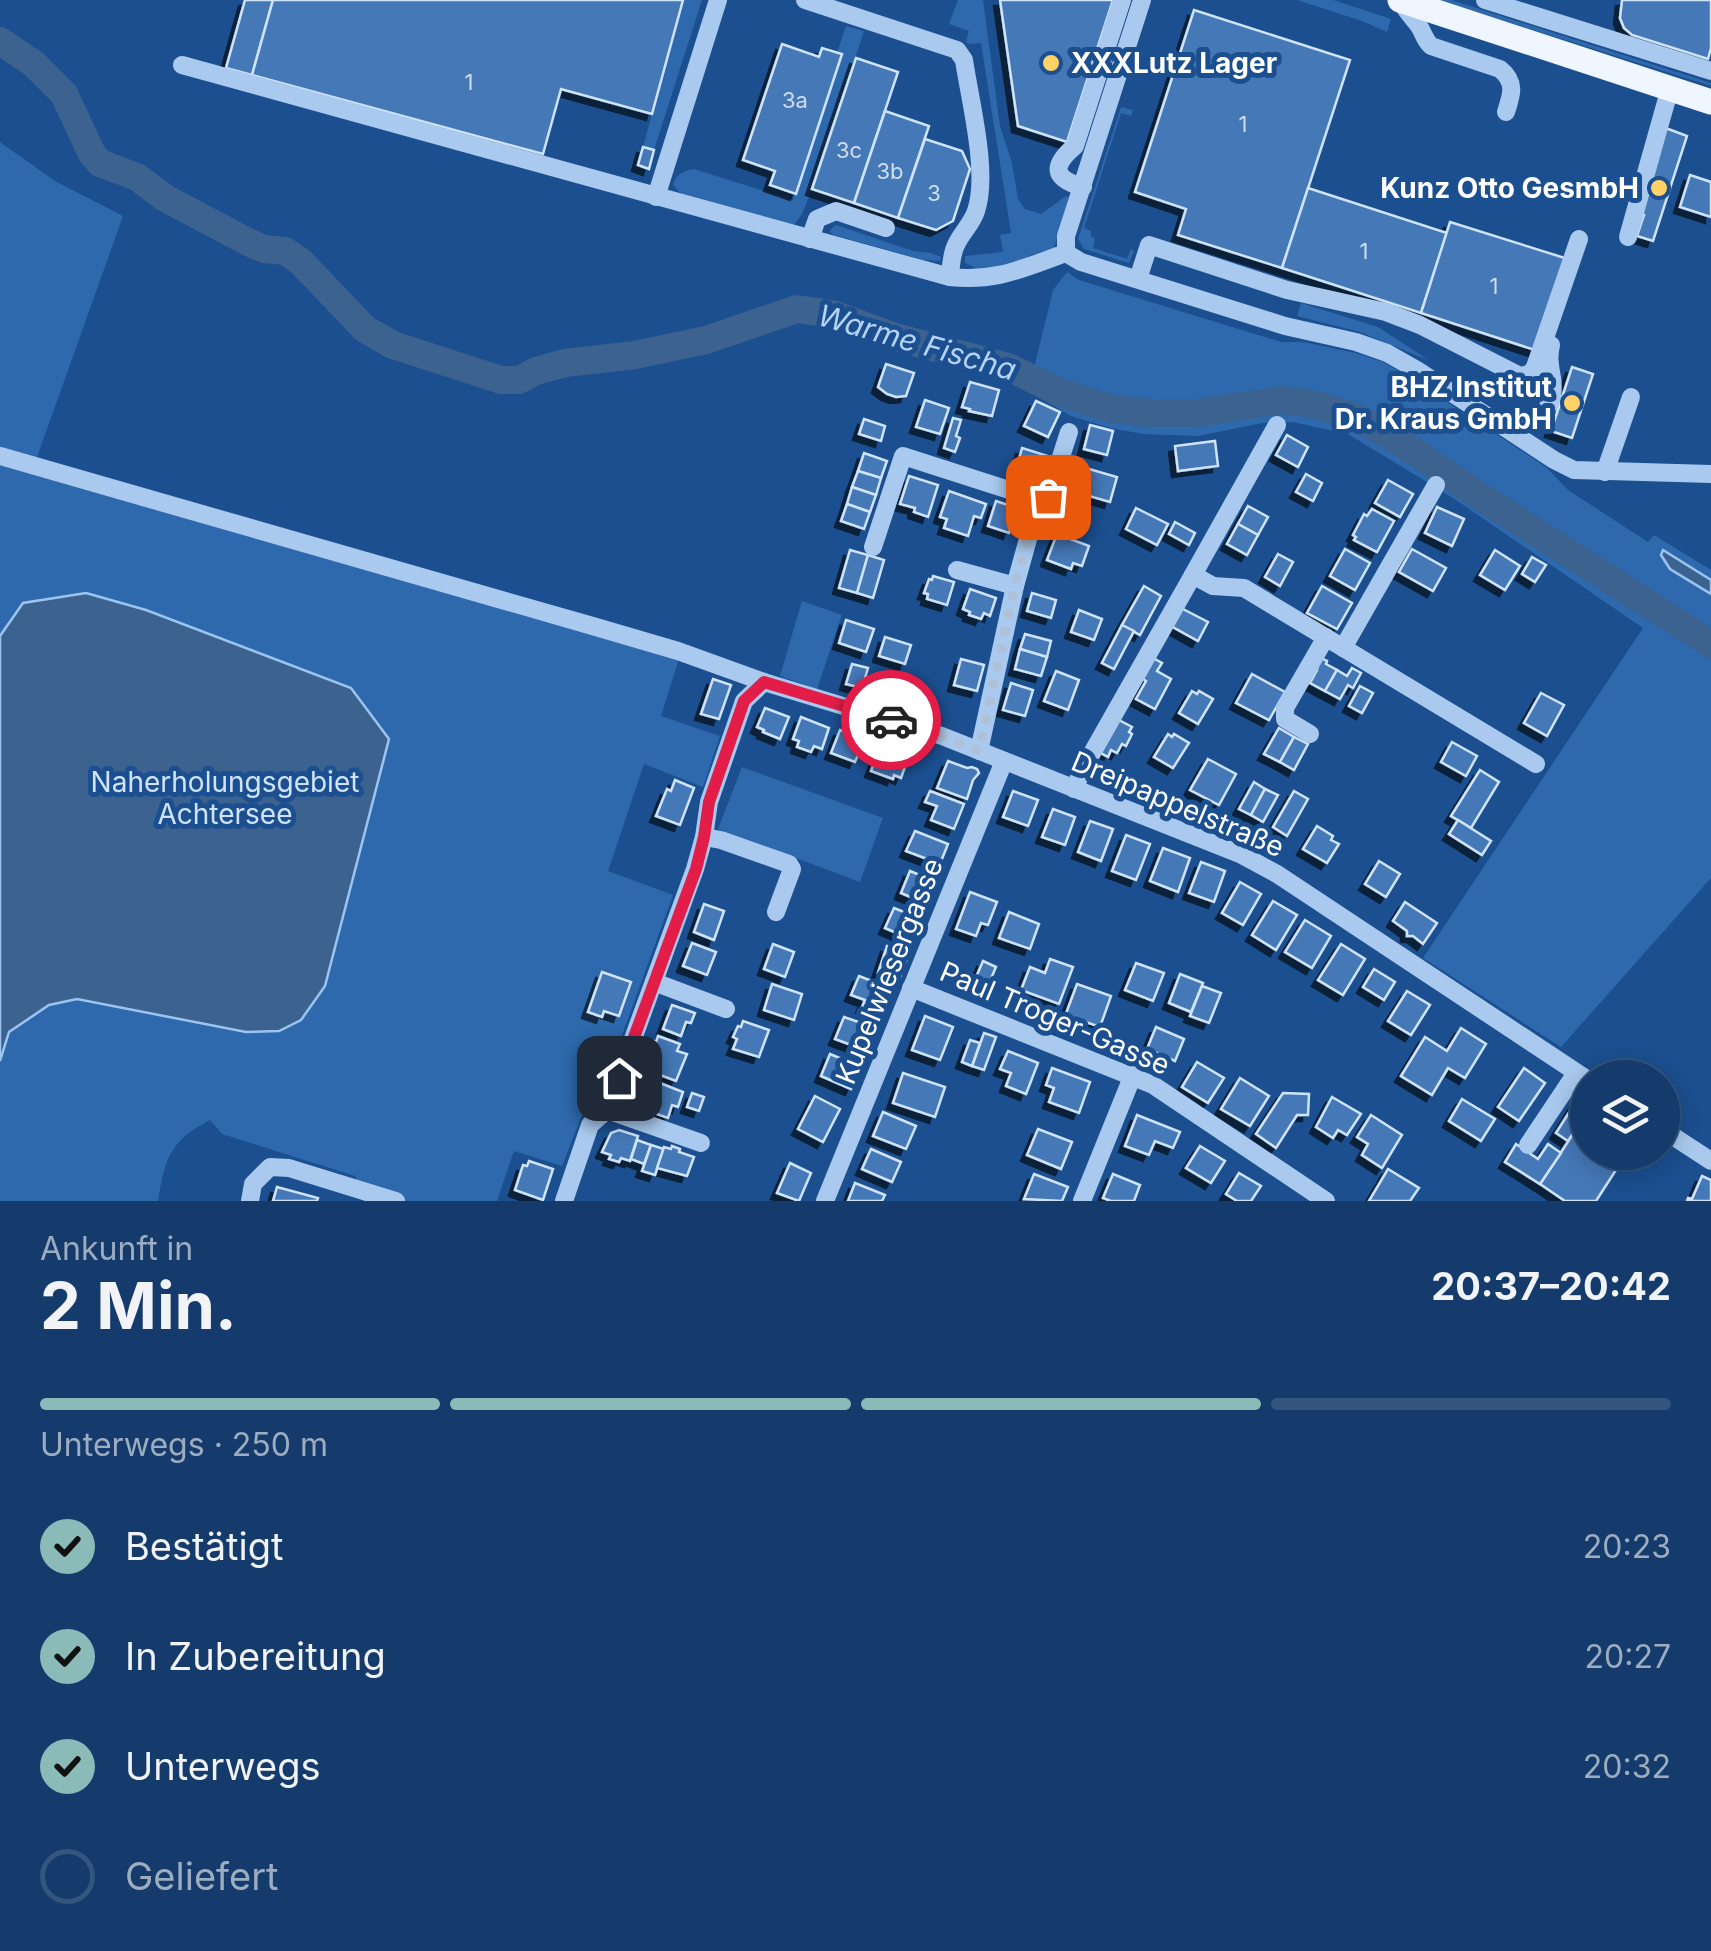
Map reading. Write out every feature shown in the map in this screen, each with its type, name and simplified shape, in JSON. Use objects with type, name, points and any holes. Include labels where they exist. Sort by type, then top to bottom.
[{"type":"main road","points":[[1400,0],[1711,102]]},
{"type":"street","points":[[656,197],[718,0]]},
{"type":"street","points":[[805,0],[957,50],[964,60],[980,170],[977,209],[957,242],[950,277]]},
{"type":"street","points":[[1083,187],[1067,183],[1059,166],[1075,146],[1122,0]]},
{"type":"street","points":[[1066,253],[1066,236],[1142,0]]},
{"type":"street","points":[[1400,0],[1424,40],[1432,46],[1508,75],[1513,91],[1506,112]]},
{"type":"street","points":[[1486,0],[1711,72]]},
{"type":"street","points":[[182,65],[950,277],[997,277],[1066,253]]},
{"type":"street","points":[[1628,237],[1670,88]]},
{"type":"street","points":[[810,239],[817,218],[836,211],[886,228]]},
{"type":"street","points":[[1138,279],[1149,245],[1287,290],[1386,312],[1520,376],[1530,374],[1535,367],[1579,239],[1578,263],[1549,351],[1552,394],[1543,416],[1509,429]]},
{"type":"street","points":[[1066,253],[1081,262],[1286,326],[1387,353],[1574,470],[1711,474]]},
{"type":"street","points":[[1605,472],[1630,397]]},
{"type":"street","points":[[1074,790],[1277,425]]},
{"type":"street","points":[[1035,502],[1048,497],[1069,432]]},
{"type":"street","name":"Dreipappelstraße","points":[[0,456],[596,626],[942,736],[1242,855],[1277,874],[1570,1068]]},
{"type":"street","points":[[873,547],[903,456],[1031,497],[1035,502],[979,751]]},
{"type":"street","points":[[1343,648],[1436,486]]},
{"type":"street","points":[[957,570],[1015,586]]},
{"type":"street","points":[[1193,575],[1212,586],[1244,588],[1536,764]]},
{"type":"street","points":[[1310,734],[1284,719],[1285,708],[1326,637]]},
{"type":"street","points":[[564,1201],[590,1126],[607,1110],[696,869],[709,802],[744,701],[764,682]]},
{"type":"street","name":"Kupelwiesergasse","points":[[825,1201],[1004,762]]},
{"type":"street","points":[[704,837],[789,864],[792,869],[776,912]]},
{"type":"street","points":[[654,982],[726,1009]]},
{"type":"street","name":"Paul Troger-Gasse","points":[[911,988],[1153,1085],[1326,1201]]},
{"type":"street","points":[[1082,1201],[1133,1076]]},
{"type":"street","points":[[1528,1145],[1570,1091]]},
{"type":"street","points":[[607,1110],[702,1143]]},
{"type":"street","points":[[1680,1139],[1708,1154]]},
{"type":"street","points":[[250,1201],[254,1184],[270,1167],[289,1168],[396,1201]]},
{"type":"green space","points":[[683,0],[702,0],[654,150],[643,147]]},
{"type":"green space","points":[[958,0],[983,0],[1000,126],[1018,199],[1025,209],[1041,214],[1069,197],[1054,248],[982,271],[965,263],[965,256],[1003,252],[1000,235],[1011,233],[981,43],[969,44],[969,31],[949,24]]},
{"type":"green space","points":[[1297,0],[1333,0],[1391,19],[1387,32]]},
{"type":"green space","points":[[1438,0],[1451,0],[1711,86]]},
{"type":"green space","points":[[846,26],[864,31],[812,189],[794,225],[678,191],[673,184],[677,177],[694,169],[793,200],[842,55],[837,53]]},
{"type":"green space","points":[[1121,107],[1133,110],[1131,116],[1121,113],[1084,228],[1095,239],[1093,248],[1127,259],[1131,249],[1134,251],[1129,263],[1084,249],[1078,239]]},
{"type":"green space","points":[[0,142],[55,181],[123,216],[36,460],[0,448]]},
{"type":"green space","points":[[836,225],[913,251],[931,253],[941,257],[940,261],[834,235],[830,232]]},
{"type":"green space","points":[[1067,272],[1079,280],[1281,342],[1303,342],[1383,362],[1546,467],[1568,490],[1648,542],[1654,535],[1711,570],[1711,878],[1561,1047],[1423,958],[1643,628],[1453,498],[1348,434],[1292,422],[1262,423],[1198,436],[1143,434],[1071,416],[1023,388],[1034,368],[1053,290]]},
{"type":"green space","points":[[1301,303],[1378,327],[1430,361],[1360,332],[1297,316]]},
{"type":"green space","name":"Naherholungsgebiet Achtersee","points":[[0,460],[679,659],[661,716],[720,736],[703,787],[644,764],[608,871],[673,895],[597,1104],[582,1115],[562,1166],[514,1151],[497,1201],[363,1201],[355,1176],[222,1134],[210,1120],[186,1135],[172,1152],[158,1201],[0,1201]]},
{"type":"green space","points":[[802,601],[842,615],[817,689],[780,676]]},
{"type":"green space","points":[[742,767],[883,818],[860,882],[718,829]]},
{"type":"shaded area","points":[[1663,550],[1711,580],[1711,594],[1670,569],[1661,555]]},
{"type":"shaded area","points":[[86,593],[146,610],[351,688],[389,739],[325,986],[301,1020],[279,1031],[246,1032],[77,999],[49,1005],[9,1032],[0,1061],[0,636],[23,603]]},
{"type":"building","points":[[245,0],[273,0],[252,75],[226,68]]},
{"type":"building","points":[[273,0],[683,0],[652,114],[561,89],[543,154],[252,75]]},
{"type":"building","name":"XXXLutz Lager","points":[[1000,0],[1113,0],[1067,142],[1018,126]]},
{"type":"building","points":[[1622,0],[1711,0],[1708,59],[1632,35],[1620,18]]},
{"type":"building","points":[[1194,10],[1350,60],[1282,268],[1178,235],[1186,209],[1135,192]]},
{"type":"building","points":[[782,44],[819,57],[822,48],[842,54],[796,194],[770,185],[775,171],[743,160]]},
{"type":"building","points":[[856,58],[898,72],[854,203],[812,189]]},
{"type":"building","points":[[885,111],[929,126],[898,218],[854,203]]},
{"type":"building","name":"Kunz Otto GesmbH","points":[[1663,127],[1687,136],[1653,241],[1637,236]]},
{"type":"building","points":[[925,139],[962,151],[970,169],[953,221],[936,230],[898,218]]},
{"type":"building","points":[[643,147],[654,150],[649,169],[638,165]]},
{"type":"building","points":[[1690,175],[1711,182],[1711,217],[1680,207]]},
{"type":"building","points":[[1308,188],[1447,233],[1421,313],[1282,268]]},
{"type":"building","points":[[1450,222],[1568,259],[1538,351],[1421,313]]},
{"type":"building","points":[[886,364],[914,373],[906,396],[896,397],[878,387]]},
{"type":"building","name":"BHZ Institut Dr. Kraus GmbH","points":[[1572,367],[1593,374],[1572,438],[1551,431]]},
{"type":"building","points":[[970,382],[999,390],[992,416],[962,407]]},
{"type":"building","points":[[925,400],[949,408],[940,434],[916,427]]},
{"type":"building","points":[[1036,401],[1060,412],[1048,437],[1024,426]]},
{"type":"building","points":[[953,418],[961,420],[955,452],[944,448]]},
{"type":"building","points":[[864,419],[885,426],[881,441],[859,434]]},
{"type":"building","points":[[1090,425],[1113,431],[1107,455],[1084,449]]},
{"type":"building","points":[[1287,435],[1308,447],[1298,467],[1276,455]]},
{"type":"building","points":[[1215,441],[1218,466],[1178,471],[1175,446]]},
{"type":"building","points":[[1022,448],[1051,457],[1044,479],[1016,471]]},
{"type":"building","points":[[864,453],[887,461],[881,478],[858,471]]},
{"type":"building","points":[[1089,469],[1117,477],[1110,502],[1082,494]]},
{"type":"building","points":[[858,471],[881,478],[876,495],[852,487]]},
{"type":"building","points":[[1306,474],[1322,483],[1313,501],[1296,492]]},
{"type":"building","points":[[909,476],[938,485],[928,517],[900,504]]},
{"type":"building","points":[[1388,480],[1413,494],[1400,517],[1375,503]]},
{"type":"building","points":[[852,487],[876,495],[870,512],[847,504]]},
{"type":"building","points":[[949,491],[986,504],[981,518],[974,516],[968,536],[944,528],[947,519],[940,517]]},
{"type":"building","points":[[996,501],[1017,508],[1009,533],[988,526]]},
{"type":"building","points":[[847,504],[870,512],[864,529],[841,521]]},
{"type":"building","points":[[1248,506],[1268,517],[1258,535],[1238,524]]},
{"type":"building","points":[[1437,507],[1464,519],[1452,546],[1425,533]]},
{"type":"building","points":[[1136,508],[1168,524],[1157,545],[1126,529]]},
{"type":"building","points":[[1372,509],[1394,521],[1377,552],[1354,540],[1353,535],[1364,514],[1367,516]]},
{"type":"building","points":[[1175,522],[1195,533],[1189,545],[1169,534]]},
{"type":"building","points":[[1238,524],[1258,535],[1247,555],[1227,544]]},
{"type":"building","points":[[1057,534],[1089,546],[1082,566],[1073,563],[1071,569],[1047,560]]},
{"type":"building","points":[[1345,549],[1370,563],[1355,590],[1330,576]]},
{"type":"building","points":[[1412,549],[1446,568],[1433,591],[1399,572]]},
{"type":"building","points":[[850,550],[868,555],[857,593],[839,588]]},
{"type":"building","points":[[1495,550],[1520,566],[1505,590],[1480,575]]},
{"type":"building","points":[[1278,554],[1293,562],[1280,586],[1265,577]]},
{"type":"building","points":[[868,555],[884,560],[873,598],[857,593]]},
{"type":"building","points":[[1532,557],[1546,565],[1535,582],[1522,574]]},
{"type":"building","points":[[933,576],[954,582],[947,605],[927,599],[928,594],[924,593]]},
{"type":"building","points":[[1144,586],[1161,596],[1140,635],[1122,625]]},
{"type":"building","points":[[1322,586],[1352,603],[1337,629],[1307,613]]},
{"type":"building","points":[[970,589],[996,598],[990,616],[984,613],[981,619],[963,609]]},
{"type":"building","points":[[1032,593],[1056,600],[1051,618],[1027,611]]},
{"type":"building","points":[[1181,608],[1208,622],[1198,641],[1171,626]]},
{"type":"building","points":[[1079,610],[1102,619],[1094,640],[1071,632]]},
{"type":"building","points":[[846,620],[874,629],[866,652],[839,643]]},
{"type":"building","points":[[1122,625],[1134,631],[1114,669],[1102,663]]},
{"type":"building","points":[[1025,634],[1051,641],[1047,657],[1020,649]]},
{"type":"building","points":[[885,637],[911,645],[905,664],[879,656]]},
{"type":"building","points":[[1020,649],[1047,657],[1041,676],[1015,669]]},
{"type":"building","points":[[1319,657],[1337,670],[1325,691],[1310,683]]},
{"type":"building","points":[[1153,658],[1162,663],[1157,671],[1171,679],[1155,709],[1136,699]]},
{"type":"building","points":[[961,659],[984,665],[977,691],[954,685]]},
{"type":"building","points":[[852,664],[868,668],[862,688],[846,684]]},
{"type":"building","points":[[1352,668],[1361,673],[1353,688],[1348,685],[1340,699],[1325,691],[1337,670],[1347,676]]},
{"type":"building","points":[[1056,671],[1079,680],[1068,710],[1044,701]]},
{"type":"building","points":[[1252,674],[1285,692],[1269,720],[1236,703]]},
{"type":"building","points":[[713,679],[731,685],[719,719],[701,714]]},
{"type":"building","points":[[1011,683],[1033,690],[1025,716],[1003,710]]},
{"type":"building","points":[[891,684],[906,689],[901,704],[886,699]]},
{"type":"building","points":[[1360,686],[1373,693],[1362,713],[1349,706]]},
{"type":"building","points":[[1192,691],[1213,699],[1198,724],[1179,713]]},
{"type":"building","points":[[1541,693],[1564,705],[1547,736],[1524,723]]},
{"type":"building","points":[[765,708],[789,717],[780,739],[757,727]]},
{"type":"building","points":[[801,717],[829,728],[822,749],[814,746],[811,752],[797,747],[799,741],[793,739]]},
{"type":"building","points":[[1117,719],[1132,727],[1132,734],[1126,746],[1122,744],[1117,753],[1111,750],[1108,757],[1099,752]]},
{"type":"building","points":[[1279,728],[1294,737],[1280,762],[1264,754]]},
{"type":"building","points":[[840,730],[861,737],[858,745],[862,746],[855,762],[831,753]]},
{"type":"building","points":[[1168,734],[1189,743],[1173,768],[1154,757]]},
{"type":"building","points":[[1294,737],[1308,744],[1294,770],[1280,762]]},
{"type":"building","points":[[883,740],[910,753],[901,778],[871,771]]},
{"type":"building","points":[[1452,742],[1477,756],[1466,776],[1441,762]]},
{"type":"building","points":[[1208,759],[1236,774],[1219,805],[1190,790]]},
{"type":"building","points":[[948,761],[972,767],[979,773],[967,799],[937,788]]},
{"type":"building","points":[[1480,770],[1499,782],[1471,828],[1451,816]]},
{"type":"building","points":[[675,780],[694,788],[680,825],[656,816]]},
{"type":"building","points":[[1254,782],[1265,789],[1251,815],[1239,809]]},
{"type":"building","points":[[1265,789],[1278,795],[1263,822],[1251,815]]},
{"type":"building","points":[[930,791],[964,804],[954,829],[931,820],[937,806],[925,802]]},
{"type":"building","points":[[1013,791],[1038,800],[1028,826],[1003,817]]},
{"type":"building","points":[[1294,791],[1308,799],[1287,836],[1273,827]]},
{"type":"building","points":[[1053,809],[1075,817],[1065,845],[1042,837]]},
{"type":"building","points":[[1458,820],[1491,841],[1482,855],[1449,834]]},
{"type":"building","points":[[1090,821],[1113,829],[1101,861],[1078,852]]},
{"type":"building","points":[[1317,826],[1339,844],[1327,863],[1303,849]]},
{"type":"building","points":[[915,831],[948,844],[940,864],[906,851]]},
{"type":"building","points":[[1126,835],[1150,844],[1136,880],[1112,871]]},
{"type":"building","points":[[1163,848],[1190,858],[1178,892],[1150,881]]},
{"type":"building","points":[[1379,861],[1400,874],[1386,897],[1365,884]]},
{"type":"building","points":[[1201,862],[1225,871],[1214,902],[1189,893]]},
{"type":"building","points":[[910,871],[934,881],[925,903],[901,893]]},
{"type":"building","points":[[1240,882],[1261,894],[1243,925],[1222,913]]},
{"type":"building","points":[[970,892],[997,902],[988,925],[981,923],[976,936],[956,929]]},
{"type":"building","points":[[1273,901],[1297,915],[1276,950],[1252,935]]},
{"type":"building","points":[[1405,902],[1437,923],[1423,944],[1407,936],[1407,931],[1393,921]]},
{"type":"building","points":[[704,904],[724,911],[714,940],[694,932]]},
{"type":"building","points":[[894,908],[919,918],[910,939],[885,928]]},
{"type":"building","points":[[1009,912],[1039,924],[1030,949],[999,938]]},
{"type":"building","points":[[1305,920],[1331,936],[1312,968],[1285,952]]},
{"type":"building","points":[[692,943],[716,952],[707,975],[683,966]]},
{"type":"building","points":[[773,944],[794,952],[785,977],[764,969]]},
{"type":"building","points":[[1341,944],[1365,959],[1343,995],[1318,980]]},
{"type":"building","points":[[887,946],[909,953],[899,980],[878,973]]},
{"type":"building","points":[[1050,959],[1073,967],[1059,1004],[1021,990],[1030,967],[1045,973]]},
{"type":"building","points":[[983,961],[996,967],[987,988],[974,982]]},
{"type":"building","points":[[1136,963],[1164,973],[1153,1001],[1125,990]]},
{"type":"building","points":[[1374,969],[1395,982],[1384,1000],[1363,987]]},
{"type":"building","points":[[602,972],[631,982],[619,1016],[604,1011],[602,1017],[588,1012]]},
{"type":"building","points":[[1180,974],[1203,983],[1191,1012],[1169,1003]]},
{"type":"building","points":[[859,976],[892,989],[881,1015],[862,1007],[865,1000],[851,995]]},
{"type":"building","points":[[772,984],[802,994],[794,1020],[764,1010]]},
{"type":"building","points":[[1077,984],[1111,996],[1100,1027],[1083,1021],[1078,1033],[1061,1027]]},
{"type":"building","points":[[1202,986],[1221,993],[1209,1023],[1190,1016]]},
{"type":"building","points":[[1407,991],[1430,1005],[1411,1035],[1388,1021]]},
{"type":"building","points":[[672,1005],[695,1013],[691,1023],[686,1022],[681,1036],[663,1029]]},
{"type":"building","points":[[925,1016],[953,1027],[940,1060],[912,1050]]},
{"type":"building","points":[[844,1017],[876,1028],[867,1051],[835,1039]]},
{"type":"building","points":[[743,1021],[769,1030],[759,1057],[733,1049],[737,1039],[733,1037]]},
{"type":"building","points":[[1156,1027],[1184,1039],[1175,1061],[1147,1049]]},
{"type":"building","points":[[1461,1028],[1486,1044],[1465,1078],[1448,1068],[1432,1095],[1401,1076],[1425,1037],[1447,1051]]},
{"type":"building","points":[[984,1033],[996,1037],[984,1070],[972,1066]]},
{"type":"building","points":[[658,1036],[680,1044],[677,1051],[687,1054],[676,1081],[644,1069]]},
{"type":"building","points":[[970,1040],[980,1043],[972,1066],[962,1062]]},
{"type":"building","points":[[1008,1051],[1038,1063],[1026,1094],[1006,1086],[1011,1073],[1000,1069]]},
{"type":"building","points":[[830,1054],[861,1067],[851,1089],[821,1076]]},
{"type":"building","points":[[1197,1062],[1224,1078],[1208,1103],[1182,1087]]},
{"type":"building","points":[[1052,1068],[1090,1082],[1079,1113],[1049,1102],[1054,1088],[1046,1085]]},
{"type":"building","points":[[1524,1068],[1545,1083],[1519,1121],[1498,1107]]},
{"type":"building","points":[[903,1073],[945,1087],[935,1117],[893,1103]]},
{"type":"building","points":[[642,1076],[683,1092],[678,1107],[672,1105],[668,1118],[631,1105]]},
{"type":"building","points":[[1240,1078],[1269,1096],[1250,1126],[1221,1109]]},
{"type":"building","points":[[692,1093],[704,1097],[699,1111],[687,1107]]},
{"type":"building","points":[[1283,1093],[1309,1094],[1308,1115],[1297,1115],[1276,1148],[1256,1134]]},
{"type":"building","points":[[815,1096],[840,1109],[823,1142],[798,1129]]},
{"type":"building","points":[[1332,1097],[1361,1114],[1347,1135],[1338,1130],[1333,1138],[1316,1127]]},
{"type":"building","points":[[1462,1099],[1495,1119],[1481,1141],[1449,1121]]},
{"type":"building","points":[[1570,1111],[1570,1138],[1568,1141],[1556,1133]]},
{"type":"building","points":[[883,1112],[916,1126],[906,1149],[873,1136]]},
{"type":"building","points":[[1137,1115],[1180,1132],[1173,1148],[1155,1141],[1149,1155],[1125,1146]]},
{"type":"building","points":[[1371,1115],[1402,1135],[1382,1168],[1362,1155],[1368,1144],[1357,1137]]},
{"type":"building","points":[[1038,1129],[1072,1142],[1061,1169],[1027,1155]]},
{"type":"building","points":[[619,1130],[638,1136],[630,1161],[609,1159],[611,1155],[602,1152],[611,1133]]},
{"type":"building","points":[[1570,1139],[1570,1170],[1616,1170],[1596,1201],[1565,1201],[1540,1184]]},
{"type":"building","points":[[637,1140],[651,1145],[644,1164],[631,1159]]},
{"type":"building","points":[[1516,1144],[1538,1159],[1548,1144],[1561,1153],[1540,1184],[1505,1162]]},
{"type":"building","points":[[651,1145],[664,1149],[655,1175],[642,1171]]},
{"type":"building","points":[[672,1146],[694,1157],[687,1176],[657,1168],[664,1147]]},
{"type":"building","points":[[1200,1146],[1225,1161],[1211,1183],[1186,1168]]},
{"type":"building","points":[[871,1149],[901,1162],[892,1182],[862,1169]]},
{"type":"building","points":[[529,1161],[553,1169],[543,1200],[515,1190],[523,1165],[527,1166]]},
{"type":"building","points":[[790,1163],[811,1173],[799,1201],[777,1193]]},
{"type":"building","points":[[1388,1169],[1419,1188],[1410,1201],[1369,1201]]},
{"type":"building","points":[[1239,1173],[1261,1186],[1251,1201],[1237,1201],[1226,1194]]},
{"type":"building","points":[[1034,1174],[1068,1187],[1062,1201],[1024,1199]]},
{"type":"building","points":[[1113,1174],[1140,1185],[1134,1201],[1103,1198]]},
{"type":"building","points":[[1702,1176],[1711,1180],[1711,1201],[1687,1201],[1692,1199]]},
{"type":"building","points":[[855,1183],[885,1195],[882,1201],[848,1201]]},
{"type":"building","points":[[277,1187],[318,1198],[273,1201]]},
{"type":"waterway","name":"Warme Fischa","points":[[0,41],[34,64],[64,94],[100,163],[137,177],[165,198],[248,242],[264,249],[285,251],[301,262],[365,329],[393,345],[501,380],[519,380],[565,363],[635,355],[706,340],[797,309],[832,314],[895,337],[1008,367],[1059,392],[1112,409],[1196,413],[1283,400],[1318,405],[1355,417],[1390,435],[1711,644]]},
{"type":"way so far","points":[[891,720],[979,751],[1035,502],[1048,497]]},
{"type":"place","name":"XXXLutz Lager","points":[[1051,63]]},
{"type":"place","name":"Kunz Otto GesmbH","points":[[1659,188]]},
{"type":"place","name":"BHZ Institut Dr. Kraus GmbH","points":[[1572,403]]},
{"type":"route","points":[[619,1078],[696,869],[709,802],[744,701],[764,682],[891,720]]}]
